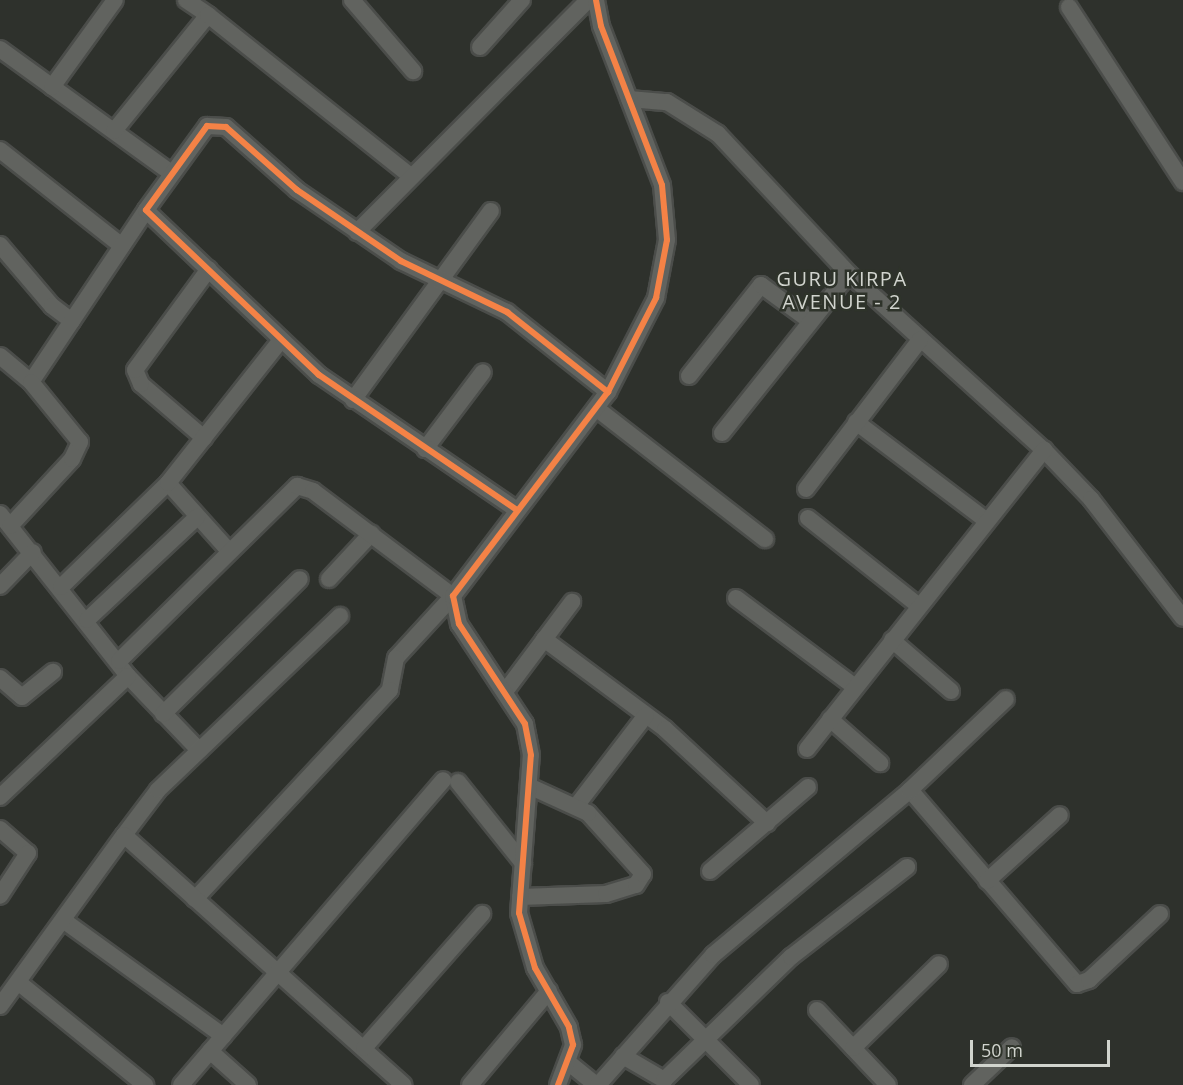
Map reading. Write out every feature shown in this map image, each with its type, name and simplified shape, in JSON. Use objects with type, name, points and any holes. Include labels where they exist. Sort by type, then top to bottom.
[{"type":"street","points":[[52,87],[115,0]]},
{"type":"street","points":[[352,0],[413,71]]},
{"type":"street","points":[[480,47],[522,0]]},
{"type":"street","points":[[357,232],[588,0]]},
{"type":"street","points":[[195,899],[390,690],[396,658],[453,596],[608,392],[656,298],[667,240],[662,185],[629,99],[597,0]]},
{"type":"street","points":[[114,131],[198,6],[412,177]]},
{"type":"street","points":[[1070,7],[1183,182]]},
{"type":"street","points":[[0,49],[171,173]]},
{"type":"street","points":[[629,99],[667,102],[709,127],[849,274],[1044,450],[1091,499],[1183,618]]},
{"type":"street","points":[[31,382],[171,173],[207,126],[219,123],[297,190],[357,232],[439,282],[507,312],[608,392]]},
{"type":"street","points":[[0,150],[122,246]]},
{"type":"street","points":[[146,210],[281,340],[352,400],[517,510]]},
{"type":"street","points":[[352,400],[491,212]]},
{"type":"street","points":[[0,245],[52,306],[72,321]]},
{"type":"street","points":[[204,438],[141,384],[135,370],[209,269]]},
{"type":"street","points":[[722,433],[849,274]]},
{"type":"street","points":[[689,376],[761,285],[810,321]]},
{"type":"street","points":[[61,587],[168,483],[281,340]]},
{"type":"street","points":[[806,489],[920,340]]},
{"type":"street","points":[[2,363],[31,382],[80,442],[72,459],[5,520],[61,587],[119,661],[128,676],[199,750]]},
{"type":"street","points":[[425,449],[483,372]]},
{"type":"street","points":[[596,408],[765,539]]},
{"type":"street","points":[[856,422],[987,521]]},
{"type":"street","points":[[807,749],[1044,450]]},
{"type":"street","points":[[168,483],[230,551]]},
{"type":"street","points":[[119,661],[297,486],[313,491],[453,596],[459,624],[507,688],[525,724],[529,786],[520,897],[525,946],[569,1027],[569,1063],[558,1085]]},
{"type":"street","points":[[87,620],[197,517]]},
{"type":"street","points":[[808,518],[919,606]]},
{"type":"street","points":[[329,579],[370,534]]},
{"type":"street","points":[[0,586],[33,552]]},
{"type":"street","points":[[163,714],[300,579]]},
{"type":"street","points":[[736,598],[855,687]]},
{"type":"street","points":[[507,688],[572,602]]},
{"type":"street","points":[[0,1006],[158,790],[340,616]]},
{"type":"street","points":[[544,639],[646,715],[767,823]]},
{"type":"street","points":[[892,640],[951,691]]},
{"type":"street","points":[[0,678],[18,697],[53,672]]},
{"type":"street","points":[[0,796],[128,676]]},
{"type":"street","points":[[569,1063],[597,1085],[668,1002],[763,912],[910,790],[1006,699]]},
{"type":"street","points":[[577,806],[646,715]]},
{"type":"street","points":[[830,719],[880,763]]},
{"type":"street","points":[[181,1085],[451,781],[523,863]]},
{"type":"street","points":[[520,897],[578,898],[641,881],[640,866],[632,855],[577,806],[529,786]]},
{"type":"street","points":[[710,871],[808,787]]},
{"type":"street","points":[[910,790],[1077,984],[1089,980],[1160,914]]},
{"type":"street","points":[[987,880],[1060,815]]},
{"type":"street","points":[[0,829],[28,853],[0,896]]},
{"type":"street","points":[[124,836],[404,1085]]},
{"type":"street","points":[[622,1056],[664,1080],[704,1038],[791,957],[907,867]]},
{"type":"street","points":[[364,1048],[482,914]]},
{"type":"street","points":[[63,920],[223,1036]]},
{"type":"street","points":[[853,1048],[939,964]]},
{"type":"street","points":[[18,982],[145,1085]]},
{"type":"street","points":[[470,1085],[549,991]]},
{"type":"street","points":[[668,1002],[751,1085]]},
{"type":"street","points":[[817,1010],[888,1085]]},
{"type":"street","points":[[972,1085],[1012,1047]]},
{"type":"street","points":[[210,1051],[248,1085]]},
{"type":"cycle path","points":[[558,1085],[573,1045],[569,1027],[535,968],[519,913],[531,755],[525,724],[459,624],[453,596],[608,392],[656,298],[667,240],[662,185],[601,26],[596,0]]},
{"type":"cycle path","points":[[517,510],[319,375],[146,210],[207,126],[226,127],[297,190],[401,261],[507,312],[608,392]]},
{"type":"district","name":"GURU KIRPA AVENUE - 2","points":[[842,290]]}]
